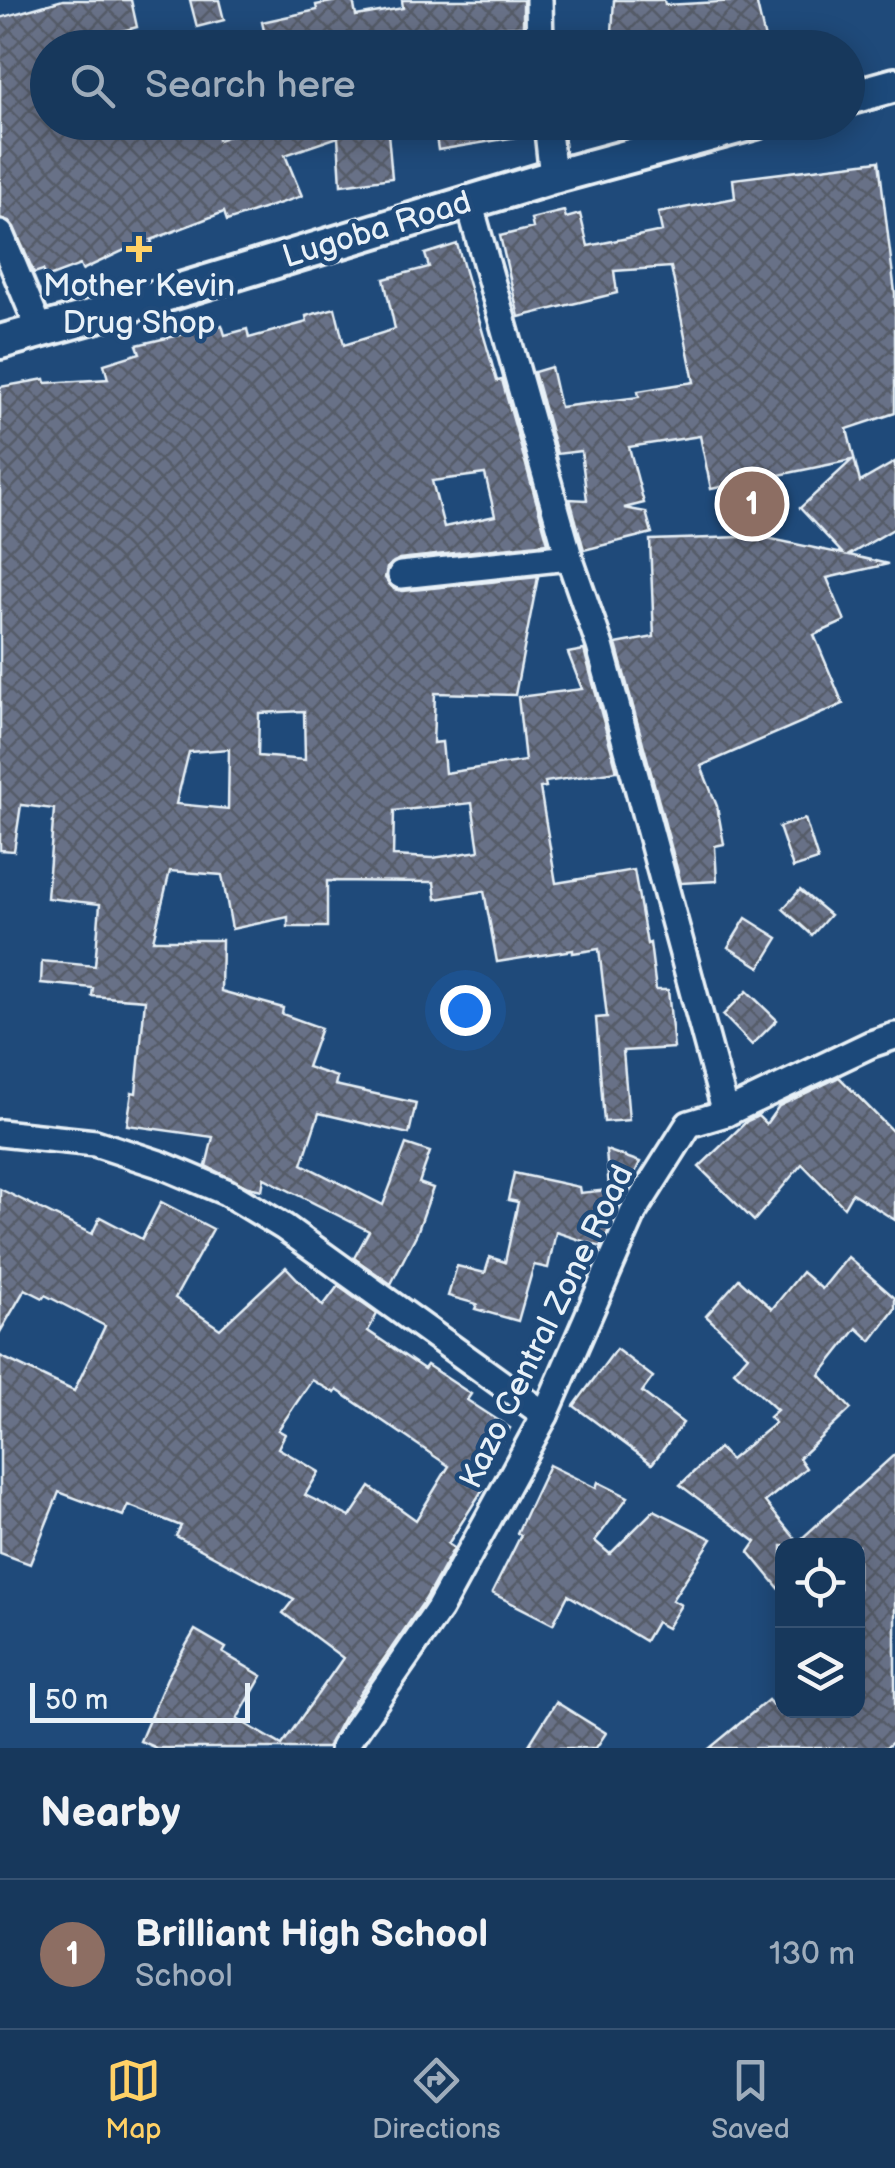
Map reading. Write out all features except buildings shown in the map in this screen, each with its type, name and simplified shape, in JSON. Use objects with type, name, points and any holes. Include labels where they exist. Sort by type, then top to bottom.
[{"type":"street","points":[[539,0],[540,30]]},
{"type":"street","points":[[865,93],[895,85]]},
{"type":"street","points":[[549,140],[553,176]]},
{"type":"street","name":"Lugoba Road","points":[[0,342],[553,176],[688,140]]},
{"type":"street","points":[[469,202],[569,557],[600,646],[726,1113]]},
{"type":"street","points":[[0,234],[40,330]]},
{"type":"street","points":[[400,575],[569,557]]},
{"type":"street","name":"Kazo Central Zone Road","points":[[343,1748],[439,1609],[545,1416],[634,1211],[690,1124],[726,1113],[895,1036]]},
{"type":"street","points":[[0,1133],[94,1143],[162,1165],[226,1192],[284,1228],[545,1416]]},
{"type":"place","name":"Mother Kevin Drug Shop","points":[[139,249]]},
{"type":"place","name":"Brilliant High School","points":[[752,504]]}]
